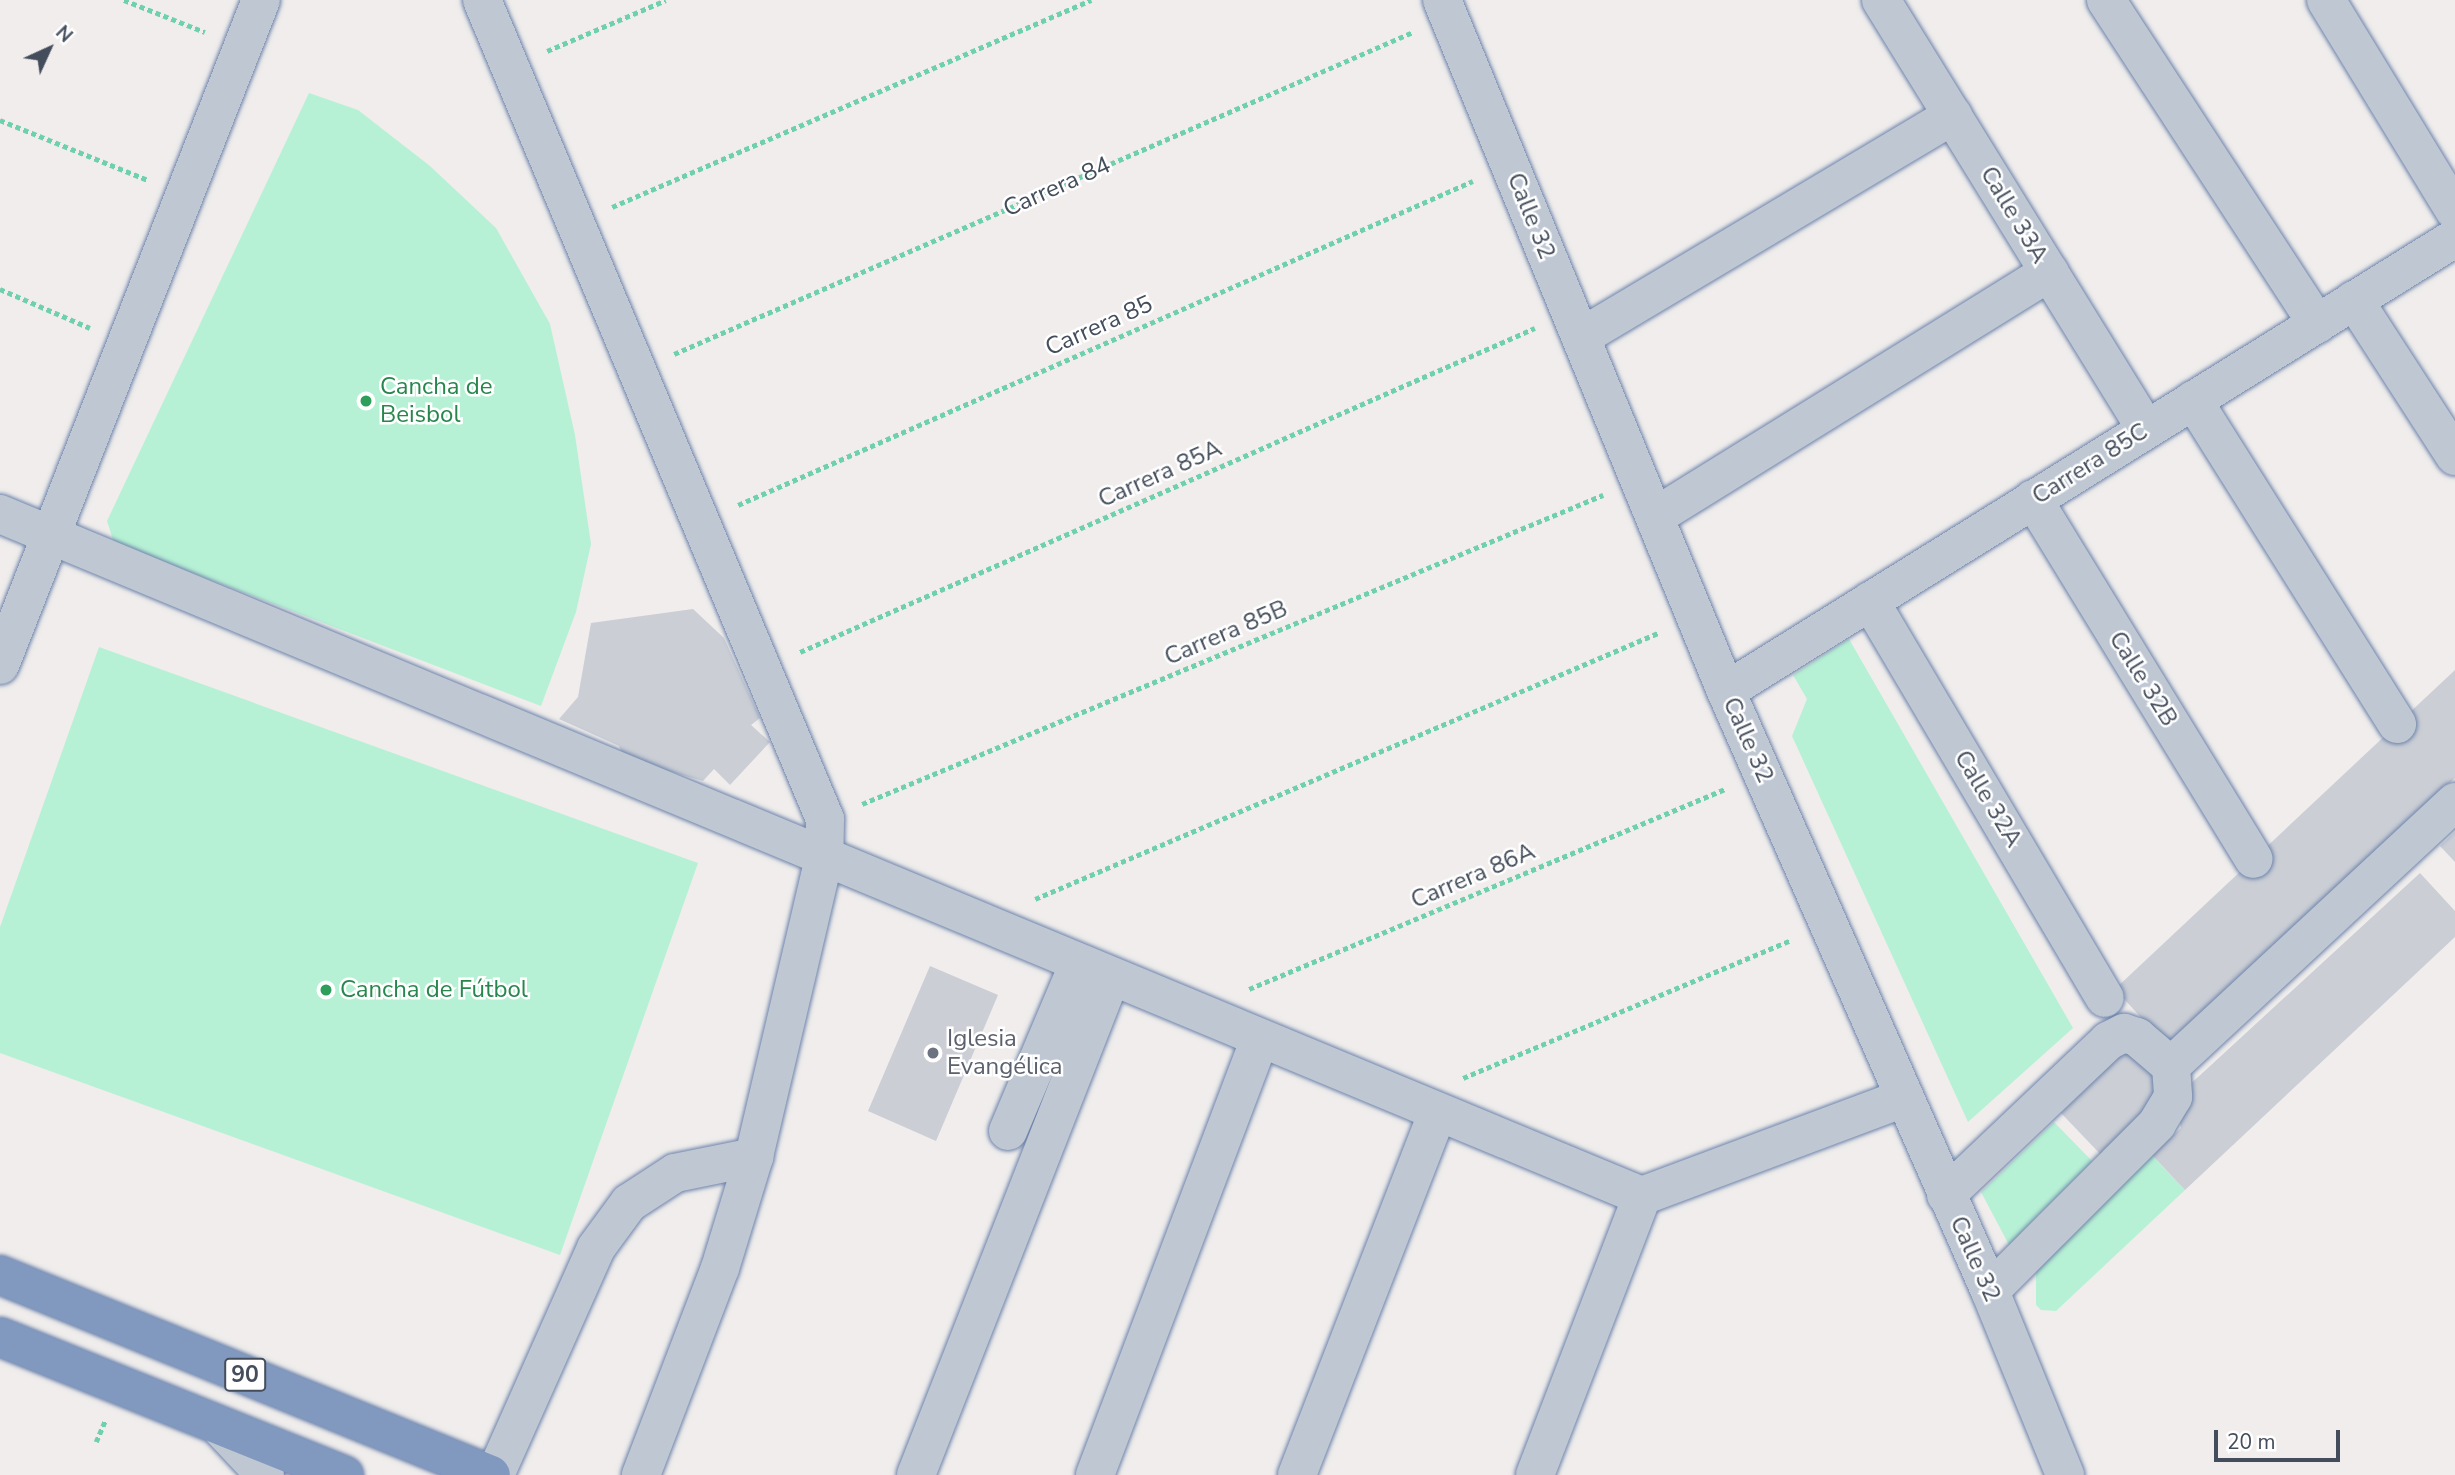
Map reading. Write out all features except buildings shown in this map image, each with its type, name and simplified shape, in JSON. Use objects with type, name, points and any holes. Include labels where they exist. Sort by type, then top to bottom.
[{"type":"highway","name":"90","points":[[0,1275],[493,1475]]},
{"type":"highway","name":"90","points":[[0,1337],[344,1475]]},
{"type":"street","points":[[0,665],[261,0]]},
{"type":"street","points":[[482,0],[825,819],[824,858],[754,1157],[720,1268],[641,1475]]},
{"type":"street","name":"Calle 33A","points":[[1881,0],[2146,429]]},
{"type":"street","points":[[2105,0],[2317,324]]},
{"type":"street","points":[[2326,0],[2455,211]]},
{"type":"street","name":"Calle 32","points":[[1455,6],[1510,164],[1726,691],[1990,1291],[2065,1475]]},
{"type":"street","points":[[1576,325],[1953,115]]},
{"type":"street","name":"Carrera 85C","points":[[1726,691],[2455,238]]},
{"type":"street","points":[[1656,516],[2049,272]]},
{"type":"street","points":[[2354,300],[2455,456]]},
{"type":"street","points":[[2193,400],[2397,724]]},
{"type":"street","name":"Calle 32B","points":[[2033,499],[2254,859]]},
{"type":"street","points":[[0,514],[1642,1196],[1903,1098]]},
{"type":"street","name":"Calle 32A","points":[[1870,601],[2105,998]]},
{"type":"street","points":[[2171,1066],[2455,803]]},
{"type":"street","points":[[1008,1131],[1095,970]]},
{"type":"street","points":[[916,1475],[1095,970]]},
{"type":"street","points":[[1946,1195],[2108,1041],[2124,1033],[2137,1037],[2171,1066],[2173,1097],[2157,1124],[1990,1291]]},
{"type":"street","points":[[1095,1475],[1261,1038]]},
{"type":"street","points":[[1297,1475],[1425,1106]]},
{"type":"street","points":[[493,1475],[596,1248],[629,1203],[675,1173],[754,1157]]},
{"type":"street","points":[[1535,1475],[1642,1196]]},
{"type":"street","points":[[219,1426],[265,1475]]},
{"type":"path","points":[[124,0],[242,47]]},
{"type":"path","points":[[510,67],[666,0]]},
{"type":"path","points":[[576,223],[1091,0]]},
{"type":"path","name":"Carrera 84","points":[[638,370],[1455,6]]},
{"type":"path","points":[[0,120],[185,195]]},
{"type":"path","name":"Carrera 85","points":[[702,521],[1510,164]]},
{"type":"path","points":[[0,289],[126,343]]},
{"type":"path","name":"Carrera 85A","points":[[764,668],[1576,325]]},
{"type":"path","name":"Carrera 85B","points":[[825,819],[1640,480]]},
{"type":"path","points":[[982,922],[1697,616]]},
{"type":"path","name":"Carrera 86A","points":[[1197,1011],[1762,773]]},
{"type":"path","points":[[1425,1106],[1828,924]]},
{"type":"green space","name":"Cancha de Beisbol","points":[[309,93],[358,110],[430,166],[496,228],[550,324],[575,435],[591,544],[576,612],[541,706],[114,543],[107,521]]},
{"type":"green space","points":[[1849,639],[2073,1028],[1968,1122],[1792,736],[1807,699],[1793,675]]},
{"type":"green space","name":"Cancha de Fútbol","points":[[99,647],[698,863],[560,1255],[0,1053],[0,927]]},
{"type":"green space","points":[[2054,1122],[2093,1162],[2038,1215],[2021,1247],[2009,1245],[1981,1192]]},
{"type":"green space","points":[[2143,1146],[2185,1190],[2056,1311],[2041,1310],[2036,1305],[2036,1267]]},
{"type":"place","name":"Cancha de Beisbol","points":[[366,401]]},
{"type":"place","name":"Cancha de Fútbol","points":[[326,990]]},
{"type":"place","name":"Iglesia Evangélica","points":[[933,1053]]}]
